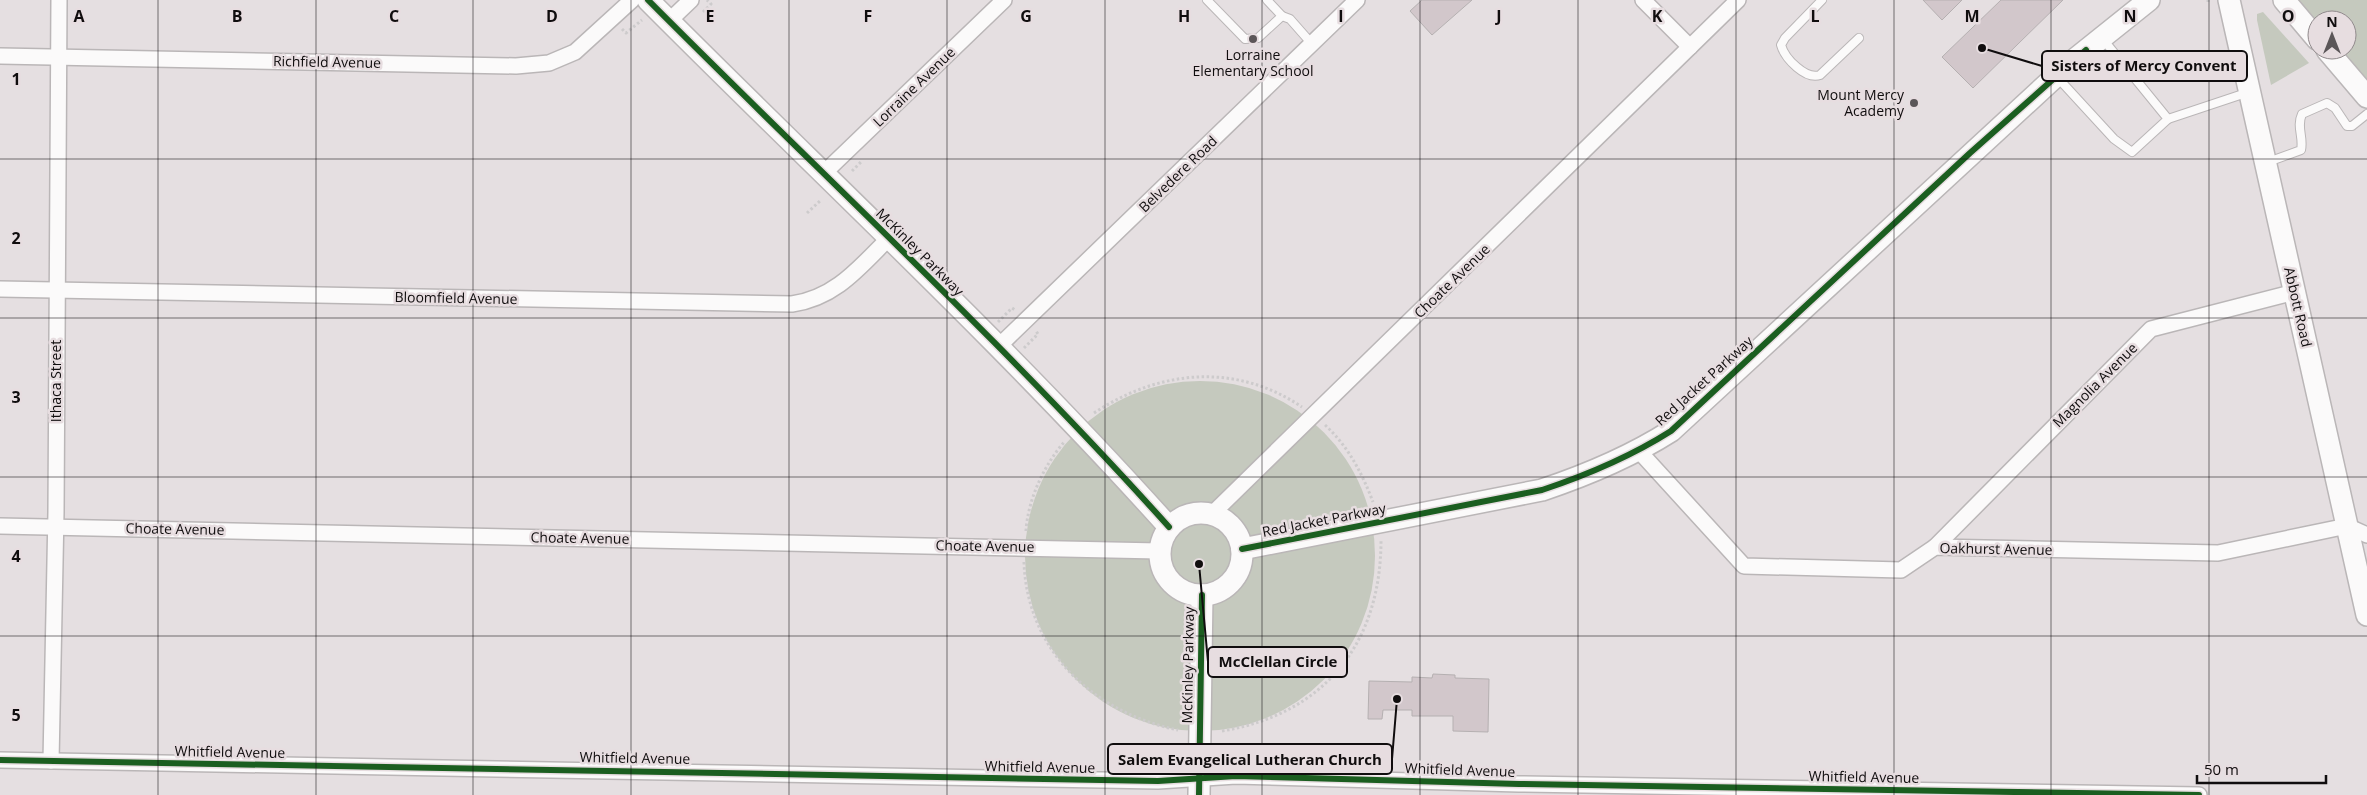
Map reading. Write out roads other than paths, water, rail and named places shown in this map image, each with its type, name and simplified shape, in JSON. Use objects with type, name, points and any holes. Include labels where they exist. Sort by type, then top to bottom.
[{"type":"street","name":"Ithaca Street","points":[[52,761],[56,527],[58,0]]},
{"type":"street","name":"Richfield Avenue","points":[[0,56],[516,66],[549,64],[575,52],[632,0]]},
{"type":"street","name":"McKinley Parkway","points":[[648,0],[998,347],[1138,492],[1169,527]]},
{"type":"street","points":[[669,21],[691,0]]},
{"type":"street","name":"Lorraine Avenue","points":[[824,174],[1004,0]]},
{"type":"street","name":"Belvedere Road","points":[[998,347],[1357,0]]},
{"type":"street","points":[[1643,0],[1690,47]]},
{"type":"street","name":"Choate Avenue","points":[[1212,514],[1738,0]]},
{"type":"street","name":"Red Jacket Parkway","points":[[1242,549],[1542,490],[1575,479],[1639,451],[1671,431],[2056,75],[2149,0]]},
{"type":"street","name":"Abbott Road","points":[[2229,0],[2367,615]]},
{"type":"street","points":[[2284,0],[2307,27]]},
{"type":"street","points":[[2336,60],[2367,97]]},
{"type":"street","name":"Bloomfield Avenue","points":[[0,289],[792,304],[809,302],[845,283],[888,239]]},
{"type":"street","name":"Magnolia Avenue","points":[[1935,547],[2151,329],[2295,292]]},
{"type":"street","name":"Oakhurst Avenue","points":[[1639,451],[1744,566],[1901,570],[1935,547],[2218,553],[2347,526]]},
{"type":"street","points":[[1198,512],[1212,514],[1222,518],[1234,529],[1242,549],[1240,567],[1234,580],[1216,592],[1202,595],[1187,593],[1171,582],[1161,566],[1160,551],[1162,539],[1169,527],[1185,516],[1198,512]]},
{"type":"street","name":"Choate Avenue","points":[[0,526],[1160,551]]},
{"type":"street","points":[[2347,526],[2367,535]]},
{"type":"street","name":"McKinley Parkway","points":[[1199,787],[1202,595]]},
{"type":"street","name":"Whitfield Avenue","points":[[0,760],[1148,781],[1199,787],[1236,776],[1519,784],[2199,795]]},
{"type":"lane","points":[[1207,0],[1245,39],[1258,38],[1282,16]]},
{"type":"lane","points":[[1267,0],[1282,16],[1290,19],[1312,44]]},
{"type":"lane","points":[[1822,0],[1785,38],[1781,45],[1783,53],[1808,76],[1814,77],[1820,75],[1859,38]]},
{"type":"lane","points":[[2102,37],[2168,119]]},
{"type":"lane","points":[[2056,75],[2114,139],[2132,152],[2168,119],[2249,92]]},
{"type":"lane","points":[[2266,162],[2302,150],[2303,143],[2298,122],[2302,114],[2327,102],[2335,108],[2347,126],[2352,126],[2367,114]]},
{"type":"place","name":"Lorraine Elementary School","points":[[1253,39]]},
{"type":"place","name":"Sisters of Mercy Convent","points":[[1982,48]]},
{"type":"place","name":"Mount Mercy Academy","points":[[1914,103]]},
{"type":"place","name":"McClellan Circle","points":[[1199,564]]},
{"type":"place","name":"Salem Evangelical Lutheran Church","points":[[1397,699]]}]
